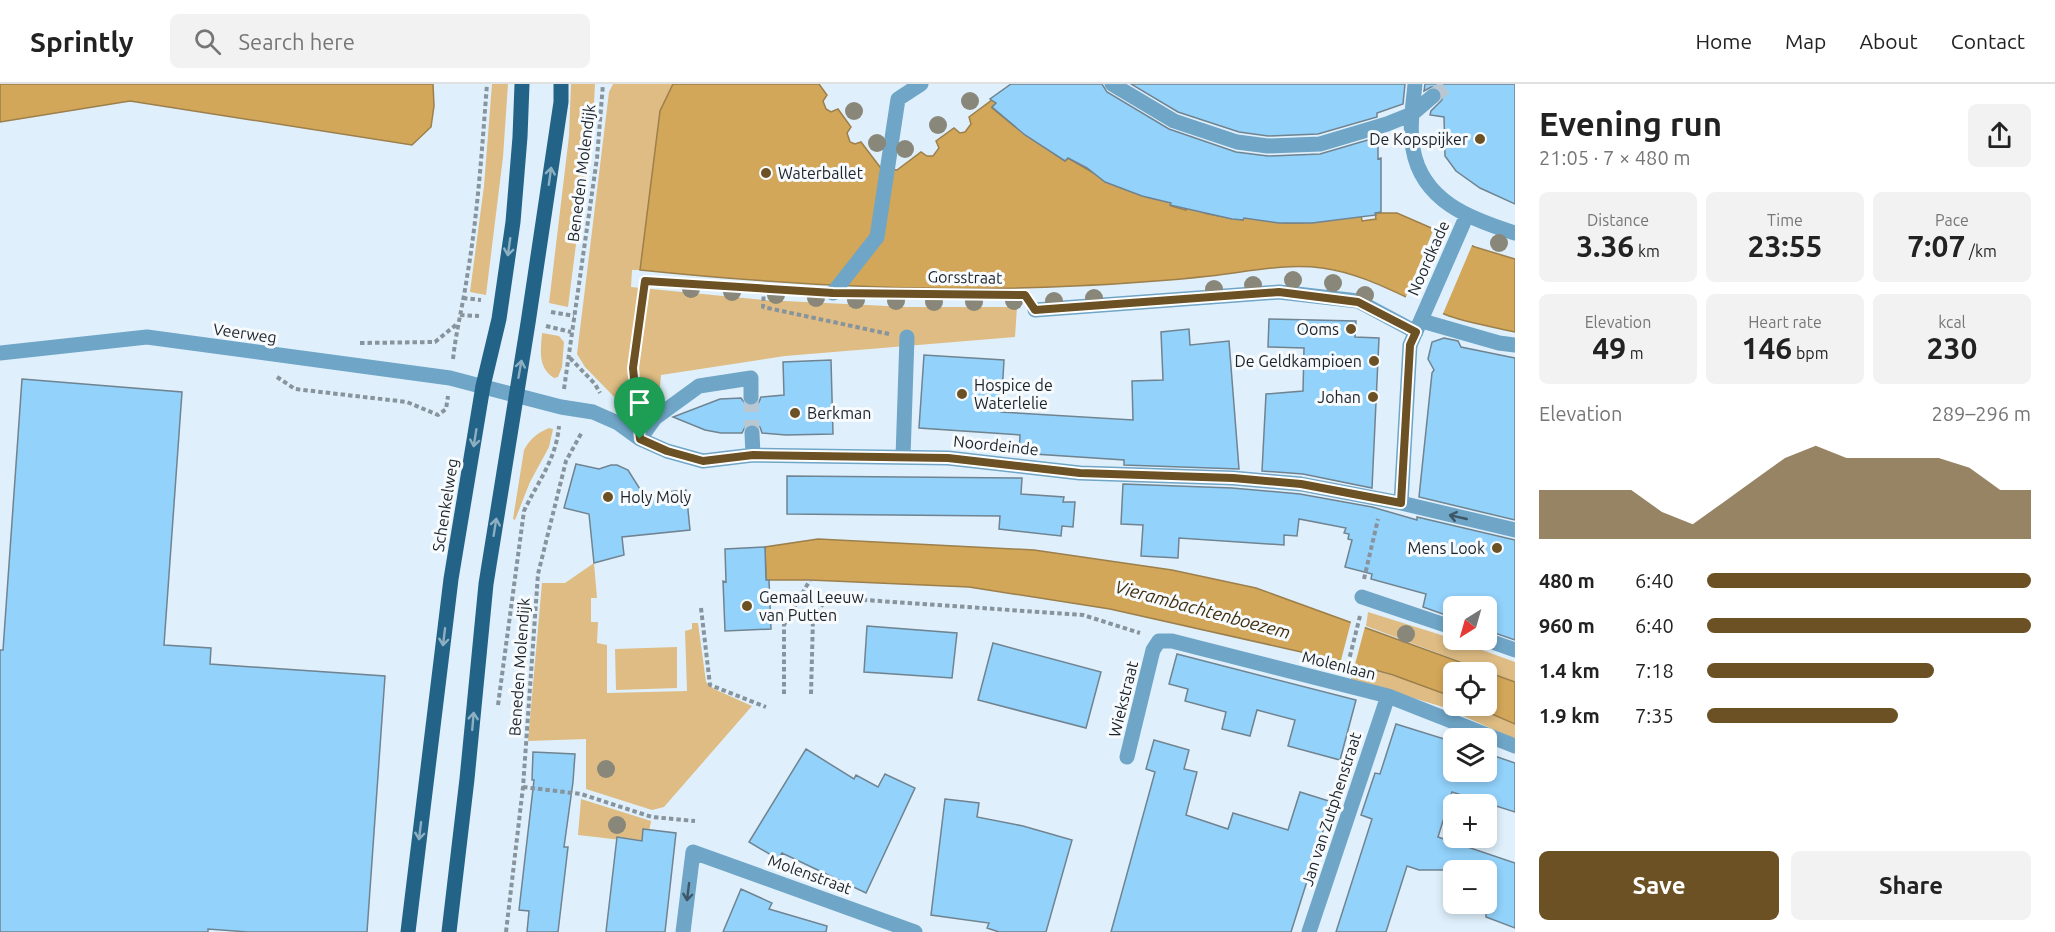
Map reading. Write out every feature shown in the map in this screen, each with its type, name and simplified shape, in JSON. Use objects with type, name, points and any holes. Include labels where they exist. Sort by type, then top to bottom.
[{"type":"main road","name":"Schenkelweg","points":[[408,932],[451,579],[483,386],[499,319],[513,222],[522,84]]},
{"type":"main road","points":[[449,932],[486,584],[528,323],[556,136],[561,84]]},
{"type":"street","points":[[833,293],[877,237],[898,99],[921,84]]},
{"type":"street","points":[[1112,84],[1174,121],[1237,142],[1268,146],[1320,144],[1412,114],[1433,96]]},
{"type":"street","name":"Noordkade","points":[[1401,503],[1410,345],[1467,215],[1449,206],[1434,193],[1416,164],[1412,147],[1415,84]]},
{"type":"street","points":[[1467,215],[1515,233]]},
{"type":"street","points":[[1035,310],[1279,292],[1358,302],[1499,343],[1515,345]]},
{"type":"street","name":"Veerweg","points":[[0,353],[147,337],[450,378],[483,386]]},
{"type":"street","points":[[903,457],[908,337]]},
{"type":"street","points":[[640,439],[655,418],[699,387],[751,378],[751,397]]},
{"type":"street","name":"Noordeinde","points":[[483,386],[561,407],[593,412],[618,423],[640,439],[667,451],[703,461],[753,455],[948,458],[1080,473],[1233,478],[1301,484],[1401,503],[1515,530]]},
{"type":"street","points":[[752,433],[753,455]]},
{"type":"street","points":[[1362,597],[1443,624]]},
{"type":"street","name":"Molenlaan","points":[[1156,645],[1172,640],[1388,696],[1515,746]]},
{"type":"street","points":[[1497,644],[1515,650]]},
{"type":"street","name":"Wiekstraat","points":[[1127,757],[1156,645]]},
{"type":"street","name":"Jan van Zutphenstraat","points":[[1309,932],[1388,696]]},
{"type":"street","name":"Molenstraat","points":[[683,932],[693,852],[879,926],[915,932]]},
{"type":"path","points":[[457,324],[470,254],[487,84]]},
{"type":"path","name":"Beneden Molendijk","points":[[561,407],[570,358],[597,158],[604,85]]},
{"type":"path","name":"Gorsstraat","points":[[640,439],[633,368],[645,281],[833,293],[1025,295],[1035,310]]},
{"type":"path","points":[[764,289],[763,307],[908,337]]},
{"type":"path","points":[[497,712],[525,511],[552,460],[557,442],[561,407]]},
{"type":"path","name":"Beneden Molendijk","points":[[506,932],[523,787],[538,574],[566,461],[593,412]]},
{"type":"path","points":[[1364,572],[1378,519]]},
{"type":"path","points":[[784,694],[784,625],[810,580]]},
{"type":"path","points":[[811,694],[813,618],[825,601],[836,598],[1083,615],[1128,628],[1156,645]]},
{"type":"path","points":[[701,608],[710,685],[766,707]]},
{"type":"path","points":[[1342,685],[1360,616]]},
{"type":"path","points":[[523,787],[581,794],[652,817],[695,821]]},
{"type":"shaded area","points":[[492,84],[508,84],[503,157],[486,295],[470,292],[484,186]]},
{"type":"shaded area","points":[[571,84],[595,84],[568,307],[549,303],[569,136]]},
{"type":"shaded area","points":[[613,84],[673,84],[660,111],[640,270],[632,270],[631,287],[764,300],[907,307],[1017,307],[1015,337],[785,356],[661,375],[658,409],[622,405],[585,367],[577,354],[609,92]]},
{"type":"shaded area","points":[[542,333],[559,336],[564,342],[562,367],[558,377],[554,378],[549,374],[542,363]]},
{"type":"shaded area","points":[[549,428],[553,429],[549,447],[530,482],[515,520],[513,519],[524,450],[534,437]]},
{"type":"shaded area","points":[[594,563],[597,598],[591,598],[591,622],[598,622],[597,643],[607,645],[607,693],[687,691],[685,631],[692,629],[692,623],[698,623],[706,682],[714,689],[752,706],[664,807],[652,810],[586,789],[586,739],[528,741],[542,583],[565,583]]},
{"type":"shaded area","points":[[1368,612],[1443,636],[1443,650],[1482,650],[1515,662],[1515,682],[1497,675],[1497,662],[1462,662],[1366,626]]},
{"type":"shaded area","points":[[677,647],[677,688],[616,690],[615,649]]},
{"type":"shaded area","points":[[1355,666],[1429,687],[1443,693],[1443,707],[1351,679]]},
{"type":"shaded area","points":[[1463,716],[1496,716],[1515,724],[1515,739],[1497,731],[1497,728],[1490,728]]},
{"type":"shaded area","points":[[581,799],[651,821],[647,843],[578,835]]},
{"type":"water","points":[[0,84],[433,84],[434,106],[431,127],[412,145],[130,101],[0,122]]},
{"type":"water","points":[[673,84],[819,84],[827,95],[823,101],[826,109],[831,112],[838,109],[851,127],[847,133],[850,142],[855,144],[861,142],[880,167],[897,170],[921,152],[927,156],[933,156],[939,148],[936,141],[954,128],[960,133],[965,132],[971,124],[969,117],[992,100],[996,103],[992,108],[1065,161],[1068,158],[1116,186],[1150,198],[1171,202],[1171,206],[1186,210],[1187,207],[1208,214],[1243,220],[1244,217],[1285,223],[1361,215],[1362,221],[1376,219],[1375,213],[1397,213],[1475,247],[1515,259],[1515,332],[1449,316],[1355,276],[1339,271],[1308,267],[1280,267],[1193,278],[1125,283],[965,289],[803,284],[640,270],[660,111]]},
{"type":"water","name":"Vierambachtenboezem","points":[[818,539],[1034,550],[1172,570],[1256,588],[1460,662],[1443,662],[1443,693],[1393,675],[1346,662],[1110,609],[969,587],[766,580],[765,547]]},
{"type":"water","points":[[1497,675],[1515,682],[1515,724],[1496,716]]},
{"type":"pier","points":[[1435,226],[1473,243],[1442,316],[1405,299]]},
{"type":"pier","points":[[1352,618],[1366,623],[1354,668],[1340,664]]},
{"type":"building","points":[[1011,84],[1102,84],[1107,92],[1169,129],[1236,152],[1268,156],[1320,154],[1378,137],[1378,159],[1381,158],[1381,212],[1375,213],[1376,215],[1312,223],[1279,223],[1244,218],[1243,220],[1232,219],[1142,196],[1105,182],[1087,168],[1068,158],[1065,161],[1025,135],[992,107],[996,103],[990,99]]},
{"type":"building","points":[[1131,84],[1405,84],[1403,104],[1377,113],[1377,117],[1318,134],[1268,136],[1239,132],[1178,112]]},
{"type":"building","name":"De Kopspijker","points":[[1425,84],[1515,84],[1515,204],[1480,188],[1456,171],[1445,156],[1444,117],[1430,115],[1442,100],[1442,94],[1436,87],[1424,91]]},
{"type":"building","points":[[1269,319],[1356,321],[1355,337],[1379,338],[1372,488],[1303,474],[1262,471],[1266,394],[1303,391],[1304,348],[1268,347]]},
{"type":"building","points":[[1189,329],[1190,345],[1229,341],[1239,469],[1124,465],[1124,460],[1019,453],[1020,435],[919,428],[924,355],[1004,360],[1001,412],[1133,420],[1132,381],[1163,380],[1161,332]]},
{"type":"building","points":[[1444,338],[1458,341],[1461,347],[1515,358],[1515,520],[1419,497],[1434,370],[1428,359],[1432,342]]},
{"type":"building","points":[[831,360],[833,434],[762,433],[760,427],[752,423],[746,425],[742,433],[721,433],[705,430],[673,417],[720,399],[741,398],[747,406],[755,406],[761,397],[784,395],[783,362]]},
{"type":"building","points":[[22,379],[182,392],[164,645],[211,648],[210,664],[385,676],[367,932],[248,932],[208,929],[208,932],[0,932],[0,650],[3,650]]},
{"type":"building","points":[[576,464],[599,469],[617,465],[628,470],[643,494],[686,490],[690,530],[622,537],[624,555],[594,563],[589,514],[564,508]]},
{"type":"building","points":[[787,476],[1022,478],[1021,494],[1064,497],[1063,502],[1075,502],[1073,527],[1062,526],[1061,536],[999,529],[1000,516],[787,514]]},
{"type":"building","points":[[1123,484],[1232,488],[1300,494],[1372,507],[1417,520],[1417,517],[1515,540],[1515,640],[1497,634],[1497,596],[1443,596],[1443,614],[1423,607],[1426,594],[1371,579],[1372,574],[1345,567],[1352,540],[1348,539],[1349,534],[1344,533],[1346,528],[1299,519],[1297,536],[1284,535],[1284,545],[1179,538],[1178,558],[1141,556],[1143,525],[1121,524]]},
{"type":"building","name":"Gemaal Leeuw van Putten","points":[[765,547],[771,629],[725,631],[723,581],[726,582],[725,549]]},
{"type":"building","points":[[867,626],[957,633],[952,678],[864,672]]},
{"type":"building","points":[[993,643],[1101,672],[1086,728],[978,700]]},
{"type":"building","points":[[1177,654],[1356,700],[1340,760],[1288,746],[1295,720],[1257,710],[1250,736],[1222,729],[1226,712],[1185,701],[1188,689],[1169,684]]},
{"type":"building","points":[[1396,724],[1443,739],[1443,782],[1497,782],[1497,757],[1515,763],[1515,812],[1497,806],[1497,794],[1452,792],[1451,794],[1443,794],[1443,821],[1438,837],[1443,839],[1443,848],[1471,848],[1515,863],[1515,928],[1486,917],[1486,914],[1497,914],[1497,860],[1443,860],[1443,870],[1419,870],[1407,866],[1386,932],[1336,932],[1372,819],[1361,815],[1375,773],[1380,774]]},
{"type":"building","points":[[1154,740],[1189,750],[1184,769],[1197,772],[1186,815],[1228,829],[1233,813],[1288,830],[1300,792],[1332,802],[1291,932],[1111,932],[1155,772],[1146,769]]},
{"type":"building","points":[[806,749],[854,779],[856,775],[878,787],[885,774],[915,788],[866,893],[782,853],[778,859],[749,842]]},
{"type":"building","points":[[533,752],[575,754],[564,847],[568,847],[558,932],[527,932],[529,911],[519,910],[534,780],[532,780]]},
{"type":"building","points":[[945,799],[979,803],[977,817],[1023,826],[1072,840],[1046,932],[999,932],[987,928],[989,923],[931,915]]},
{"type":"building","points":[[643,829],[676,833],[665,932],[606,932],[617,837],[642,841]]},
{"type":"building","points":[[741,889],[772,903],[769,909],[827,926],[826,932],[723,932]]},
{"type":"tunnel","points":[[1433,96],[1450,84]]},
{"type":"tunnel","points":[[751,397],[752,433]]},
{"type":"place","name":"De Kopspijker","points":[[1480,139]]},
{"type":"place","name":"Waterballet","points":[[766,173]]},
{"type":"place","name":"Ooms","points":[[1351,329]]},
{"type":"place","name":"De Geldkampioen","points":[[1374,361]]},
{"type":"place","name":"Hospice de Waterlelie","points":[[962,394]]},
{"type":"place","name":"Johan","points":[[1373,397]]},
{"type":"place","name":"Berkman","points":[[795,413]]},
{"type":"place","name":"Holy Moly","points":[[608,497]]},
{"type":"place","name":"Mens Look","points":[[1497,548]]},
{"type":"place","name":"Gemaal Leeuw van Putten","points":[[747,606]]},
{"type":"route","points":[[645,281],[833,293],[1025,295],[1035,310],[1279,292],[1358,302],[1416,332],[1410,345],[1401,503],[1301,484],[1233,478],[1080,473],[948,458],[753,455],[703,461],[667,451],[640,439],[633,368],[645,281]]}]
